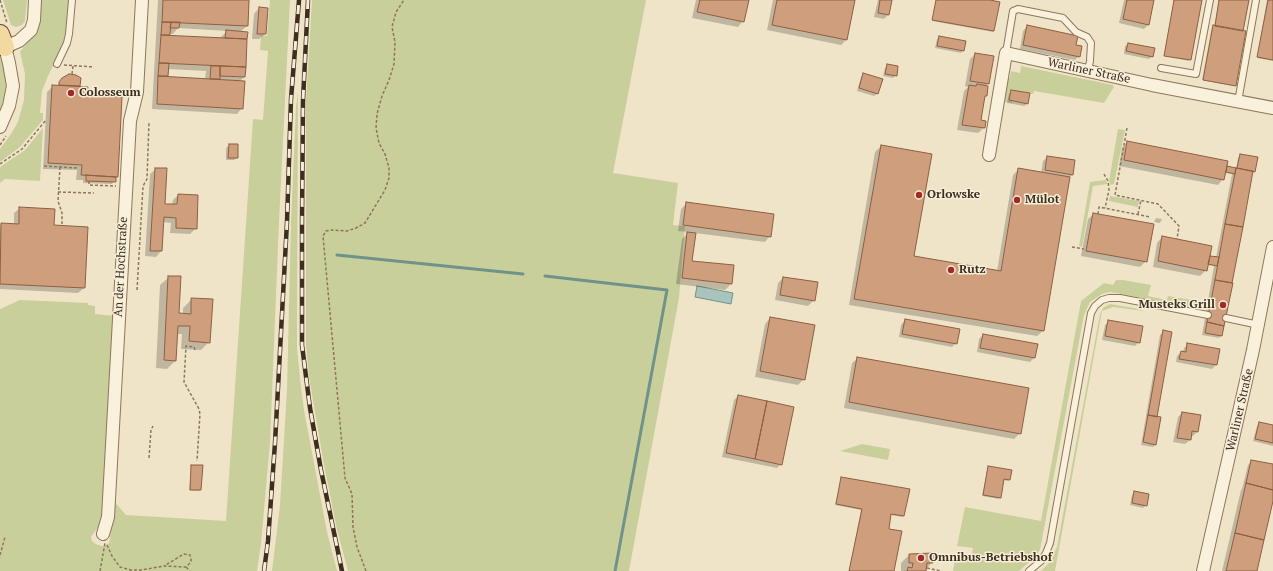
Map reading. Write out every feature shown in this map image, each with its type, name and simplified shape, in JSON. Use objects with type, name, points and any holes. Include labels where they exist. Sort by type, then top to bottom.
[{"type":"street","points":[[0,127],[9,106],[13,86],[10,63],[2,41],[19,41],[31,30],[34,20],[35,0]]},
{"type":"street","name":"An der Hochstraße","points":[[103,534],[108,517],[130,121],[137,92],[142,0]]},
{"type":"street","points":[[989,154],[1006,53]]},
{"type":"street","name":"Warliner Straße","points":[[1006,53],[1273,108]]},
{"type":"street","name":"Warliner Straße","points":[[1203,571],[1259,324],[1273,247]]},
{"type":"lane","points":[[57,64],[67,43],[72,0]]},
{"type":"lane","points":[[1161,68],[1196,74],[1210,0]]},
{"type":"lane","points":[[1238,102],[1256,0]]},
{"type":"lane","points":[[1006,53],[1014,12],[1018,9],[1063,18],[1076,32],[1087,37],[1091,43],[1088,71]]},
{"type":"lane","points":[[1029,571],[1041,561],[1050,543],[1091,313],[1095,306],[1102,300],[1109,298],[1120,298],[1208,315]]},
{"type":"lane","points":[[1226,318],[1259,324]]},
{"type":"path","points":[[366,571],[357,547],[353,527],[352,494],[345,478],[323,236],[326,231],[347,231],[364,223],[384,190],[389,178],[389,168],[385,154],[379,143],[376,128],[382,96],[390,80],[394,64],[396,42],[392,27],[396,12],[404,0]]},
{"type":"path","points":[[57,64],[94,67]]},
{"type":"path","points":[[72,74],[73,66]]},
{"type":"path","points":[[0,164],[22,149],[46,120]]},
{"type":"path","points":[[137,290],[143,186],[147,179],[149,122]]},
{"type":"path","points":[[1127,128],[1115,195],[1158,204],[1179,226],[1177,239]]},
{"type":"path","points":[[44,166],[76,168],[76,165]]},
{"type":"path","points":[[60,167],[58,200],[62,213],[62,224]]},
{"type":"path","points":[[1104,174],[1108,181],[1109,190],[1105,208]]},
{"type":"path","points":[[89,181],[89,185],[126,188]]},
{"type":"path","points":[[58,192],[94,193]]},
{"type":"path","points":[[1138,214],[1141,200]]},
{"type":"path","points":[[1098,214],[1099,207],[1150,217]]},
{"type":"path","points":[[1072,247],[1084,249]]},
{"type":"path","points":[[195,350],[194,347],[186,346],[184,382],[199,409],[200,414],[198,461]]},
{"type":"path","points":[[149,458],[151,430],[153,426]]},
{"type":"path","points":[[0,555],[5,537]]},
{"type":"path","points":[[100,571],[105,541],[120,567],[131,570],[141,570],[164,566],[186,567],[190,571]]},
{"type":"path","points":[[164,566],[180,555],[187,554],[190,555],[191,562],[186,567]]},
{"type":"path","points":[[927,568],[941,571]]},
{"type":"green space","points":[[3,0],[27,0],[25,21],[22,25],[16,27],[11,25]]},
{"type":"green space","points":[[39,0],[70,0],[67,34],[64,44],[42,91],[40,113],[43,113],[43,120],[20,147],[0,162],[0,149],[18,122],[24,100],[25,74],[20,52],[35,33]]},
{"type":"green space","points":[[270,0],[290,0],[270,443],[261,544],[257,571],[0,571],[0,309],[20,300],[88,303],[88,305],[95,306],[95,314],[116,316],[105,518],[91,537],[92,541],[101,546],[105,546],[109,543],[113,500],[126,515],[226,521],[253,119],[263,120],[268,51],[260,50],[261,35],[267,36]]},
{"type":"green space","points":[[312,0],[646,0],[613,173],[678,183],[673,225],[685,226],[679,298],[629,571],[348,571],[337,530],[324,465],[309,377],[306,345],[306,101]]},
{"type":"green space","points":[[0,52],[6,86],[4,104],[0,114]]},
{"type":"green space","points":[[1021,66],[1113,85],[1114,87],[1104,103],[1034,91],[1033,94],[1011,90],[1009,100],[1012,101],[1012,103],[1005,102],[1004,99],[1008,78],[1010,78],[1011,71],[1020,73]]},
{"type":"green space","points":[[298,92],[297,347],[304,410],[327,532],[337,571],[272,571],[280,505],[287,390],[291,222]]},
{"type":"green space","points":[[43,128],[40,181],[5,179],[0,183],[0,167],[25,150]]},
{"type":"green space","points":[[1118,129],[1125,130],[1114,184],[1110,185],[1109,181]]},
{"type":"green space","points":[[1106,180],[1107,184],[1093,186],[1082,247],[1079,246],[1090,182]]},
{"type":"green space","points":[[1110,196],[1139,201],[1138,207],[1109,201]]},
{"type":"green space","points":[[1116,280],[1151,285],[1148,296],[1167,300],[1168,296],[1210,303],[1209,310],[1110,292],[1102,294],[1090,302],[1084,315],[1040,550],[1035,557],[1019,571],[953,571],[956,554],[971,557],[973,548],[957,546],[965,507],[1041,521],[1081,301],[1104,283],[1113,285]]},
{"type":"green space","points":[[1110,304],[1144,311],[1113,307],[1102,311],[1055,571],[1041,571],[1049,563],[1057,547],[1100,314],[1103,308]]},
{"type":"green space","points":[[862,444],[890,449],[888,460],[840,451]]},
{"type":"water","points":[[697,286],[733,293],[731,304],[695,297]]},
{"type":"building","points":[[163,0],[249,0],[248,26],[162,22]]},
{"type":"building","points":[[700,0],[749,0],[744,22],[697,12]]},
{"type":"building","points":[[777,0],[855,0],[847,40],[772,25]]},
{"type":"building","points":[[880,0],[892,0],[889,15],[878,13]]},
{"type":"building","points":[[936,0],[990,0],[1000,2],[994,31],[932,20]]},
{"type":"building","points":[[1127,0],[1154,0],[1149,25],[1123,19]]},
{"type":"building","points":[[1174,0],[1202,0],[1191,60],[1164,56]]},
{"type":"building","points":[[1219,0],[1249,0],[1243,31],[1215,26]]},
{"type":"building","points":[[1268,0],[1273,0],[1273,60],[1257,57]]},
{"type":"building","points":[[259,7],[268,8],[266,34],[257,34]]},
{"type":"building","points":[[162,22],[171,22],[170,35],[161,35]]},
{"type":"building","points":[[171,22],[180,22],[179,28],[170,28]]},
{"type":"building","points":[[1027,25],[1078,36],[1076,45],[1082,46],[1080,57],[1023,45]]},
{"type":"building","points":[[1213,25],[1246,31],[1236,86],[1203,80]]},
{"type":"building","points":[[226,30],[248,32],[247,39],[225,38]]},
{"type":"building","points":[[161,35],[247,39],[246,67],[159,63]]},
{"type":"building","points":[[939,36],[966,41],[964,51],[937,46]]},
{"type":"building","points":[[1128,43],[1155,48],[1153,57],[1126,51]]},
{"type":"building","points":[[975,53],[994,56],[989,84],[970,81]]},
{"type":"building","points":[[159,63],[169,63],[168,76],[158,76]]},
{"type":"building","points":[[887,64],[898,66],[897,76],[885,74]]},
{"type":"building","points":[[211,66],[220,66],[220,79],[210,79]]},
{"type":"building","points":[[220,66],[246,67],[245,77],[220,76]]},
{"type":"building","points":[[863,73],[883,79],[878,94],[859,88]]},
{"type":"building","points":[[69,74],[76,75],[81,78],[80,86],[59,85],[62,78]]},
{"type":"building","points":[[158,76],[245,81],[243,109],[157,104]]},
{"type":"building","points":[[977,84],[988,86],[981,120],[986,121],[985,128],[962,125],[969,85],[976,86]]},
{"type":"building","points":[[52,85],[88,87],[87,95],[122,97],[118,177],[81,175],[82,165],[48,163]]},
{"type":"building","points":[[1011,90],[1030,93],[1028,104],[1009,100]]},
{"type":"building","points":[[1127,141],[1228,161],[1224,180],[1124,160]]},
{"type":"building","points":[[229,144],[238,144],[238,158],[228,158]]},
{"type":"building","points":[[881,145],[932,154],[914,256],[1001,271],[1018,168],[1070,177],[1044,331],[854,299]]},
{"type":"building","points":[[1240,154],[1258,157],[1255,172],[1237,168]]},
{"type":"building","points":[[1047,156],[1075,160],[1073,175],[1045,170]]},
{"type":"building","points":[[1227,166],[1236,168],[1235,174],[1226,172]]},
{"type":"building","points":[[155,168],[167,168],[165,204],[177,204],[178,194],[198,195],[197,229],[176,228],[176,218],[164,217],[162,251],[150,251]]},
{"type":"building","points":[[1236,168],[1253,171],[1243,227],[1225,224]]},
{"type":"building","points":[[86,175],[116,177],[116,182],[86,181]]},
{"type":"building","points":[[686,202],[774,214],[771,237],[683,225]]},
{"type":"building","points":[[19,207],[55,209],[54,225],[88,227],[85,288],[0,284],[1,223],[19,224]]},
{"type":"building","points":[[1093,213],[1154,224],[1147,262],[1086,251]]},
{"type":"building","points":[[1225,224],[1243,227],[1232,283],[1215,280]]},
{"type":"building","points":[[687,232],[696,233],[692,261],[734,265],[732,284],[682,278]]},
{"type":"building","points":[[1162,236],[1212,246],[1207,271],[1158,261]]},
{"type":"building","points":[[1210,256],[1219,257],[1217,266],[1208,264]]},
{"type":"building","points":[[168,276],[181,276],[179,313],[191,314],[191,298],[213,299],[210,343],[189,341],[190,326],[178,326],[176,361],[164,360]]},
{"type":"building","points":[[783,277],[818,282],[815,301],[780,295]]},
{"type":"building","points":[[1215,280],[1233,283],[1224,326],[1207,322]]},
{"type":"building","points":[[770,317],[815,325],[805,380],[760,371]]},
{"type":"building","points":[[905,319],[960,329],[957,344],[902,334]]},
{"type":"building","points":[[1108,320],[1143,326],[1140,343],[1105,336]]},
{"type":"building","points":[[1207,322],[1224,326],[1222,336],[1205,333]]},
{"type":"building","points":[[1163,330],[1172,332],[1157,417],[1148,415]]},
{"type":"building","points":[[983,334],[1038,344],[1035,358],[980,348]]},
{"type":"building","points":[[1187,343],[1220,349],[1217,365],[1179,359],[1181,351],[1186,352]]},
{"type":"building","points":[[857,357],[1029,388],[1021,434],[849,402]]},
{"type":"building","points":[[738,395],[767,401],[755,459],[726,453]]},
{"type":"building","points":[[767,401],[794,407],[782,465],[755,459]]},
{"type":"building","points":[[1182,412],[1201,415],[1198,432],[1192,431],[1191,440],[1177,438]]},
{"type":"building","points":[[1148,415],[1161,417],[1156,445],[1143,442]]},
{"type":"building","points":[[1259,422],[1273,425],[1273,443],[1255,439]]},
{"type":"building","points":[[1251,460],[1273,464],[1273,490],[1246,483]]},
{"type":"building","points":[[191,465],[203,465],[201,490],[190,490]]},
{"type":"building","points":[[988,466],[1012,470],[1010,480],[1004,479],[1001,498],[983,495]]},
{"type":"building","points":[[841,477],[910,489],[904,516],[891,514],[889,529],[902,531],[894,571],[849,571],[862,509],[836,504]]},
{"type":"building","points":[[1246,483],[1273,490],[1273,501],[1264,540],[1235,533]]},
{"type":"building","points":[[1134,491],[1149,494],[1147,506],[1132,503]]},
{"type":"building","points":[[1235,533],[1264,540],[1257,571],[1226,571]]},
{"type":"building","name":"Omnibus-Betriebshof","points":[[933,553],[933,563],[927,563],[926,571],[907,571],[908,567],[912,568],[913,563],[909,563],[909,554]]},
{"type":"waterway","points":[[337,255],[523,274]]},
{"type":"waterway","points":[[545,276],[667,290],[615,571]]},
{"type":"railway","points":[[264,571],[268,541],[275,443],[287,222],[291,99],[299,0]]},
{"type":"railway","points":[[308,0],[303,100],[302,345],[310,408],[342,571]]},
{"type":"place","name":"Colosseum","points":[[71,93]]},
{"type":"place","name":"Orlowske","points":[[919,195]]},
{"type":"place","name":"Mülot","points":[[1017,200]]},
{"type":"place","name":"Rutz","points":[[951,270]]},
{"type":"place","name":"Musteks Grill","points":[[1223,305]]},
{"type":"place","name":"Omnibus-Betriebshof","points":[[921,558]]}]
